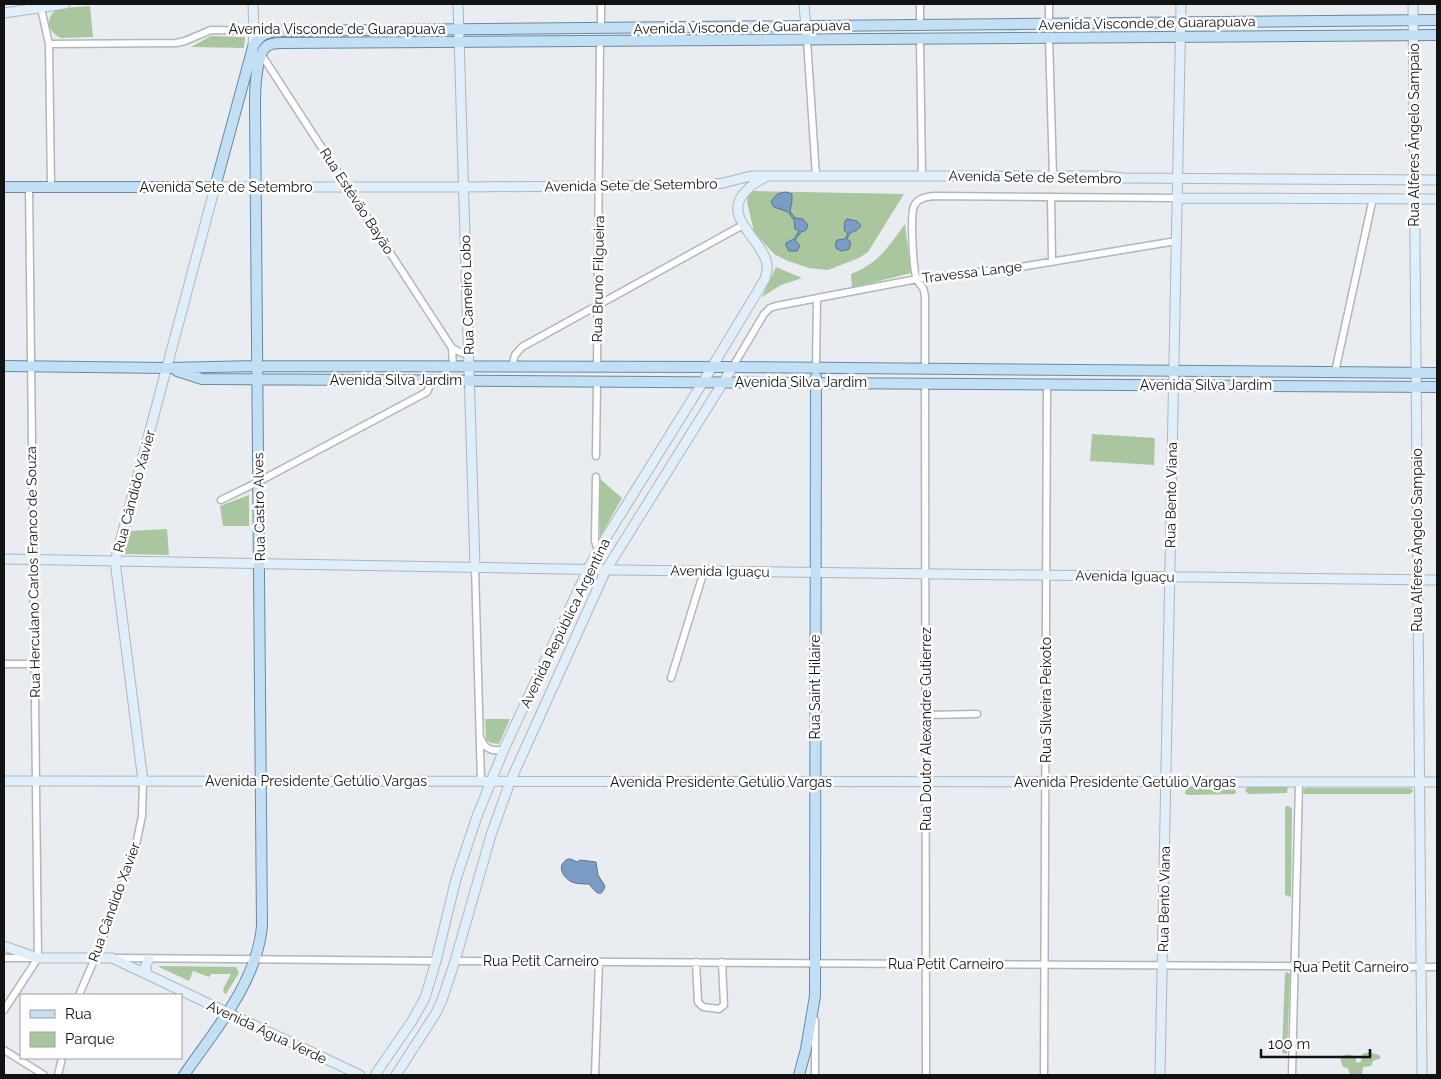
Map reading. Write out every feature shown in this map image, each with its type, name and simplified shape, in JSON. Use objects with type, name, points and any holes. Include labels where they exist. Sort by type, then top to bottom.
[{"type":"main road","points":[[4,13],[65,4]]},
{"type":"main road","name":"Rua Cândido Xavier","points":[[143,781],[115,561],[215,187],[257,50],[253,4]]},
{"type":"main road","name":"Rua Carneiro Lobo","points":[[458,4],[475,567]]},
{"type":"main road","points":[[804,4],[806,40]]},
{"type":"main road","name":"Rua Bento Viana","points":[[1160,1075],[1181,4]]},
{"type":"main road","name":"Rua Alferes Ângelo Sampaio","points":[[1413,4],[1422,1075]]},
{"type":"main road","name":"Avenida Visconde de Guarapuava","points":[[283,31],[1437,20]]},
{"type":"main road","points":[[1245,22],[1266,36]]},
{"type":"main road","points":[[978,38],[996,24]]},
{"type":"main road","points":[[1073,24],[1087,38]]},
{"type":"main road","points":[[856,26],[880,39]]},
{"type":"main road","points":[[494,29],[515,42]]},
{"type":"main road","points":[[257,50],[257,40],[262,34],[283,31]]},
{"type":"main road","name":"Avenida Visconde de Guarapuava","points":[[257,50],[275,44],[1437,34]]},
{"type":"main road","name":"Rua Castro Alves","points":[[184,1075],[242,989],[256,959],[262,926],[255,95],[257,50]]},
{"type":"main road","name":"Avenida Sete de Setembro","points":[[4,187],[707,185],[751,176],[1105,176],[1177,179],[1437,180]]},
{"type":"main road","points":[[743,225],[738,209],[742,196],[748,188],[767,176]]},
{"type":"main road","name":"Avenida Sete de Setembro","points":[[1177,198],[1437,199]]},
{"type":"main road","name":"Avenida República Argentina","points":[[375,1075],[419,1010],[425,998],[456,879],[476,819],[504,749],[588,569],[599,548],[765,279],[768,265],[761,249],[743,225]]},
{"type":"main road","name":"Avenida Silva Jardim","points":[[4,366],[167,368],[257,366],[712,367],[1437,373]]},
{"type":"main road","points":[[664,367],[681,382]]},
{"type":"main road","name":"Avenida Silva Jardim","points":[[167,368],[202,379],[1437,387]]},
{"type":"main road","name":"Avenida República Argentina","points":[[396,1075],[439,1006],[455,961],[488,842],[510,782],[606,570],[732,368]]},
{"type":"main road","name":"Rua Saint Hilaire","points":[[815,996],[816,368]]},
{"type":"main road","points":[[1009,370],[1026,384]]},
{"type":"main road","points":[[1075,384],[1105,370]]},
{"type":"main road","points":[[1264,372],[1274,386]]},
{"type":"main road","points":[[618,550],[617,556],[619,561],[629,570]]},
{"type":"main road","name":"Avenida Iguaçu","points":[[4,559],[606,570],[1437,580]]},
{"type":"main road","name":"Avenida Presidente Getúlio Vargas","points":[[4,781],[1437,782]]},
{"type":"main road","name":"Avenida Água Verde","points":[[4,946],[38,958],[112,958],[360,1075]]},
{"type":"main road","points":[[148,975],[145,966],[149,959]]},
{"type":"main road","points":[[799,1075],[808,1042],[815,996]]},
{"type":"street","points":[[601,4],[601,28]]},
{"type":"street","points":[[920,4],[920,25]]},
{"type":"street","points":[[1049,4],[1049,24]]},
{"type":"street","points":[[40,8],[49,44],[51,187]]},
{"type":"street","name":"Avenida Visconde de Guarapuava","points":[[49,44],[176,43],[211,30],[283,31]]},
{"type":"street","points":[[1049,38],[1053,176]]},
{"type":"street","points":[[920,39],[922,176]]},
{"type":"street","points":[[806,40],[816,176]]},
{"type":"street","name":"Rua Bruno Filgueira","points":[[597,367],[600,42]]},
{"type":"street","name":"Rua Estêvão Bayão","points":[[257,50],[452,348],[453,366]]},
{"type":"street","name":"Rua Herculano Carlos Franco de Souza","points":[[29,187],[38,958]]},
{"type":"street","name":"Avenida Sete de Setembro","points":[[917,279],[911,215],[914,206],[925,197],[1177,198]]},
{"type":"street","points":[[1051,197],[1052,262]]},
{"type":"street","points":[[1335,372],[1373,198]]},
{"type":"street","points":[[512,367],[515,354],[522,347],[743,225]]},
{"type":"street","name":"Travessa Lange","points":[[770,308],[917,279],[1014,268],[1176,241]]},
{"type":"street","points":[[917,279],[924,287],[925,297],[925,369]]},
{"type":"street","name":"Rua Saint Hilaire","points":[[816,368],[817,298]]},
{"type":"street","name":"Avenida República Argentina","points":[[732,368],[764,314],[770,308]]},
{"type":"street","points":[[452,348],[468,354]]},
{"type":"street","points":[[221,500],[427,392],[432,380]]},
{"type":"street","points":[[596,456],[597,381]]},
{"type":"street","name":"Rua Doutor Alexandre Gutierrez","points":[[925,383],[926,1075]]},
{"type":"street","name":"Rua Silveira Peixoto","points":[[1044,1075],[1046,384]]},
{"type":"street","points":[[596,476],[595,541],[599,548]]},
{"type":"street","name":"Rua Carneiro Lobo","points":[[475,567],[481,782]]},
{"type":"street","points":[[671,678],[704,571]]},
{"type":"street","points":[[4,664],[34,664]]},
{"type":"street","points":[[926,716],[977,714]]},
{"type":"street","points":[[480,737],[482,743],[492,750],[504,749]]},
{"type":"street","name":"Rua Cândido Xavier","points":[[79,994],[95,958],[138,841],[142,816],[143,781]]},
{"type":"street","points":[[1292,1075],[1299,782]]},
{"type":"street","points":[[4,958],[38,958]]},
{"type":"street","points":[[4,1010],[38,958]]},
{"type":"street","points":[[112,958],[436,960]]},
{"type":"street","name":"Rua Petit Carneiro","points":[[455,961],[1437,967]]},
{"type":"street","points":[[595,1075],[599,962]]},
{"type":"street","points":[[696,962],[698,1002],[703,1007],[719,1009],[724,1005],[722,962]]},
{"type":"street","name":"Rua Saint Hilaire","points":[[815,996],[815,1075]]},
{"type":"street","points":[[4,1050],[44,1075]]},
{"type":"street","points":[[58,1075],[62,1059]]},
{"type":"green space","points":[[90,6],[93,37],[61,38],[51,30],[49,21],[52,14],[57,10]]},
{"type":"green space","points":[[211,36],[245,37],[244,48],[191,47]]},
{"type":"green space","points":[[754,191],[904,194],[868,252],[859,258],[828,270],[809,268],[774,254],[754,232],[747,202],[748,194]]},
{"type":"green space","points":[[905,224],[911,273],[852,288],[851,274],[869,265],[882,254]]},
{"type":"green space","points":[[776,267],[802,278],[781,285],[762,297]]},
{"type":"green space","points":[[1092,434],[1155,438],[1154,465],[1090,461]]},
{"type":"green space","points":[[599,478],[622,498],[600,537]]},
{"type":"green space","points":[[249,495],[249,526],[223,526],[220,506]]},
{"type":"green space","points":[[167,529],[169,555],[123,554],[129,531]]},
{"type":"green space","points":[[485,719],[510,719],[499,744],[486,740]]},
{"type":"green space","points":[[1234,786],[1235,794],[1185,794],[1186,788],[1189,787]]},
{"type":"green space","points":[[1288,786],[1287,793],[1249,794],[1245,790],[1248,787]]},
{"type":"green space","points":[[1408,788],[1413,791],[1410,794],[1304,794],[1304,789]]},
{"type":"green space","points":[[1286,806],[1292,808],[1291,897],[1285,895]]},
{"type":"green space","points":[[160,966],[236,967],[239,973],[226,994],[223,989],[231,974],[211,974],[209,977],[193,971],[189,981]]},
{"type":"green space","points":[[1287,972],[1290,974],[1287,1053],[1285,1054],[1282,1052],[1285,974]]},
{"type":"green space","points":[[1369,1052],[1379,1055],[1381,1058],[1373,1061],[1371,1066],[1363,1067],[1362,1073],[1364,1075],[1350,1075],[1348,1068],[1343,1067],[1340,1058],[1345,1055],[1352,1055],[1356,1057],[1356,1062],[1359,1063],[1362,1054]]},
{"type":"water","points":[[786,192],[792,194],[790,211],[795,218],[803,219],[808,225],[806,230],[801,232],[795,240],[800,246],[797,251],[789,251],[786,246],[786,243],[794,239],[799,231],[795,229],[794,220],[788,212],[774,207],[771,202],[777,195]]},
{"type":"water","points":[[847,219],[857,221],[861,226],[850,233],[847,239],[851,242],[849,249],[842,251],[835,246],[837,240],[845,239],[848,234],[844,230]]},
{"type":"water","points":[[568,859],[577,862],[580,860],[596,862],[598,875],[605,886],[601,893],[593,889],[589,884],[574,883],[565,877],[561,868],[562,864]]}]
